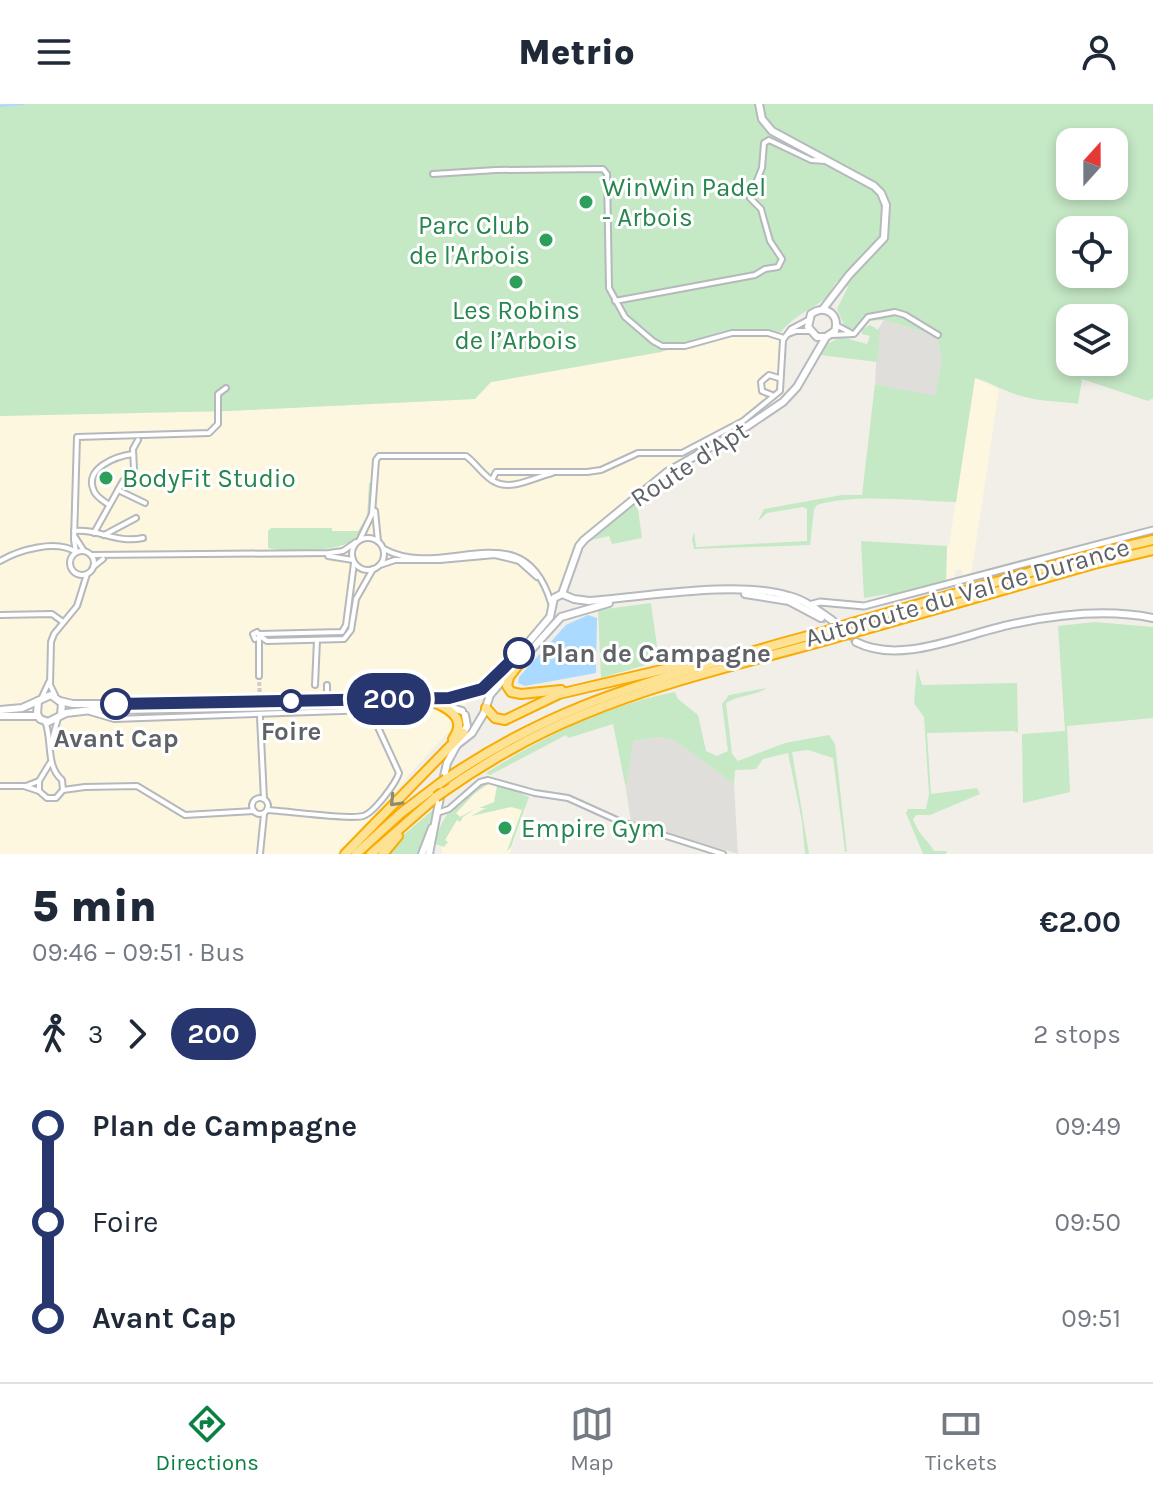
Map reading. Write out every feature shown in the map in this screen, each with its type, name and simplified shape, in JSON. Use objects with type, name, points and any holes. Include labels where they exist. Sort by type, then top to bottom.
[{"type":"highway","name":"Autoroute du Val de Durance","points":[[371,854],[440,795],[518,735],[581,704],[639,684],[1101,552],[1153,540]]},
{"type":"highway","name":"Autoroute du Val de Durance","points":[[356,854],[401,813],[440,795],[496,758],[558,725],[599,708],[834,638],[860,637],[1094,564],[1153,550]]},
{"type":"highway","points":[[486,706],[495,718],[505,720],[552,696],[821,632]]},
{"type":"highway","points":[[522,660],[507,684],[514,693],[609,682]]},
{"type":"highway","points":[[438,704],[454,713],[459,725],[458,732],[446,749]]},
{"type":"highway","points":[[345,854],[463,733]]},
{"type":"highway","points":[[383,854],[394,839],[440,795]]},
{"type":"main road","points":[[759,104],[762,119],[772,131],[878,189],[885,200],[886,233],[881,245],[842,285],[823,309],[815,311],[808,320],[812,333],[828,336],[836,325],[835,300],[842,285]]},
{"type":"main road","points":[[823,309],[834,315]]},
{"type":"main road","name":"Route d'Apt","points":[[810,362],[812,333]]},
{"type":"main road","name":"Route d'Apt","points":[[560,594],[579,546],[591,533],[667,472],[783,402],[797,387],[828,336]]},
{"type":"main road","points":[[572,568],[576,606],[573,613]]},
{"type":"main road","points":[[701,592],[775,598],[833,621]]},
{"type":"main road","points":[[429,854],[446,766],[467,726],[461,705],[468,695],[491,682],[546,624],[560,594],[573,598],[634,598],[701,592],[767,592],[790,596],[820,614]]},
{"type":"main road","points":[[458,744],[472,733],[496,688],[561,617],[634,598]]},
{"type":"main road","points":[[552,608],[561,617]]},
{"type":"main road","points":[[860,637],[891,648],[944,641],[1051,618],[1098,614],[1153,618]]},
{"type":"main road","points":[[1,715],[51,695],[73,704],[140,704],[428,699],[481,695],[486,706]]},
{"type":"main road","points":[[40,699],[36,710],[42,719]]},
{"type":"main road","points":[[58,699],[63,710],[60,717]]},
{"type":"main road","points":[[1,715],[42,719],[84,710],[438,704],[475,718],[480,717]]},
{"type":"main road","points":[[422,854],[440,795]]},
{"type":"street","points":[[615,301],[755,275],[778,267],[782,259],[770,241],[761,209],[750,198],[762,168],[764,143],[769,140],[811,160],[828,160]]},
{"type":"street","points":[[433,174],[603,169],[607,174],[609,288],[625,317],[653,341],[662,346],[685,346],[732,333],[785,336],[796,331],[812,333]]},
{"type":"street","points":[[828,336],[854,334],[868,317],[895,312],[938,335]]},
{"type":"street","points":[[480,467],[496,472],[601,470],[645,452],[682,453],[739,423],[781,388],[780,364],[785,336],[808,320]]},
{"type":"street","points":[[836,325],[854,334]]},
{"type":"street","points":[[761,407],[763,379],[772,375],[780,364]]},
{"type":"street","points":[[772,375],[779,378]]},
{"type":"street","points":[[70,559],[76,552],[77,437],[207,434],[217,425],[218,394],[226,388]]},
{"type":"street","points":[[762,391],[774,395]]},
{"type":"street","points":[[94,533],[118,490],[134,469],[133,454],[138,440]]},
{"type":"street","points":[[109,505],[94,493],[92,484],[95,476],[106,461],[133,454]]},
{"type":"street","points":[[258,638],[342,632],[346,625],[353,561],[351,551],[372,517],[376,460],[381,455],[463,455],[500,484],[523,482],[557,472]]},
{"type":"street","points":[[492,480],[496,472]]},
{"type":"street","points":[[520,472],[524,475],[523,482]]},
{"type":"street","points":[[118,490],[145,503]]},
{"type":"street","points":[[374,496],[378,541]]},
{"type":"street","points":[[102,536],[136,518]]},
{"type":"street","points":[[74,532],[86,530],[124,540],[143,538]]},
{"type":"street","points":[[809,605],[820,602],[864,606],[1153,530]]},
{"type":"street","points":[[63,548],[71,543],[74,532]]},
{"type":"street","points":[[74,532],[84,551],[91,555],[329,553],[343,551],[369,537],[378,541],[384,549],[407,557],[495,552],[513,555],[531,564],[552,608]]},
{"type":"street","points":[[63,548],[70,559],[80,593]]},
{"type":"street","points":[[0,561],[24,550],[63,548],[84,551]]},
{"type":"street","points":[[380,565],[384,549]]},
{"type":"street","points":[[91,555],[93,567]]},
{"type":"street","points":[[40,699],[48,688],[51,642],[74,612],[87,574],[103,559],[329,556],[353,561],[364,570],[395,560],[505,556],[528,567],[539,579]]},
{"type":"street","points":[[258,638],[267,641],[341,640],[347,637],[356,599],[373,569]]},
{"type":"street","points":[[75,573],[87,574]]},
{"type":"street","points":[[544,589],[560,594]]},
{"type":"street","points":[[820,614],[825,607],[841,605]]},
{"type":"street","points":[[0,615],[52,614],[64,622]]},
{"type":"street","points":[[258,638],[259,676]]},
{"type":"street","points":[[315,685],[317,640]]},
{"type":"street","points":[[50,676],[52,691],[58,699]]},
{"type":"street","points":[[327,685],[327,696]]},
{"type":"street","points":[[84,710],[114,719],[383,710],[408,704]]},
{"type":"street","points":[[24,786],[39,791],[44,797],[53,798],[63,790],[79,787],[137,786],[181,813],[192,816],[267,810],[354,817],[370,813],[394,784],[399,773],[369,710]]},
{"type":"street","points":[[378,725],[383,710]]},
{"type":"street","points":[[50,746],[60,717]]},
{"type":"street","points":[[260,717],[262,783],[267,810],[260,854]]},
{"type":"street","points":[[42,719],[51,761],[63,783],[63,790]]},
{"type":"street","points":[[0,786],[24,786],[39,781],[51,761]]},
{"type":"street","points":[[44,776],[56,774]]},
{"type":"street","points":[[440,795],[449,809],[485,780],[568,798],[619,821],[723,854]]},
{"type":"street","points":[[39,781],[39,791]]},
{"type":"street","points":[[63,783],[79,787]]},
{"type":"street","points":[[243,810],[252,805],[262,783]]},
{"type":"street","points":[[256,799],[264,799]]},
{"type":"street","points":[[252,805],[261,836]]},
{"type":"shaded area","points":[[884,320],[936,336],[942,359],[935,397],[875,384],[878,329]]},
{"type":"shaded area","name":"Plan de Campagne","points":[[752,329],[781,332],[785,396],[761,415],[665,471],[585,535],[575,547],[562,589],[548,615],[521,645],[477,682],[454,726],[409,774],[390,800],[337,854],[0,854],[0,416],[229,411],[475,399],[491,382],[661,352],[721,332]]},
{"type":"shaded area","points":[[975,378],[999,389],[971,576],[963,577],[962,570],[956,569],[953,580],[946,584],[947,546]]},
{"type":"shaded area","points":[[660,737],[674,740],[734,784],[738,854],[631,822],[626,789],[632,741]]},
{"type":"shaded area","points":[[488,784],[497,786],[526,808],[509,854],[442,854],[441,838],[456,813]]},
{"type":"green space","points":[[0,104],[1153,104],[1153,398],[1148,401],[1082,379],[1078,404],[1044,401],[1018,395],[975,378],[956,502],[904,499],[832,501],[817,505],[814,509],[810,545],[694,549],[694,532],[696,547],[807,541],[807,509],[767,513],[758,521],[764,509],[842,495],[862,495],[875,384],[935,396],[942,359],[936,336],[884,320],[861,321],[854,329],[845,327],[837,309],[848,287],[837,281],[824,299],[781,332],[752,329],[721,332],[661,352],[491,382],[475,399],[229,411],[0,416]]},
{"type":"green space","points":[[870,325],[880,331],[877,362],[820,355],[827,344],[841,337],[867,344],[870,336],[862,334],[862,329]]},
{"type":"green space","points":[[369,483],[370,501],[368,515],[364,527],[349,542],[323,549],[268,548],[268,531],[271,528],[358,531],[367,517]]},
{"type":"green space","points":[[637,502],[642,538],[612,544],[609,536],[587,541]]},
{"type":"green space","points":[[861,541],[947,546],[946,584],[895,596],[887,594],[864,598]]},
{"type":"green space","points":[[651,603],[659,661],[601,678],[598,610]]},
{"type":"green space","points":[[1095,622],[1153,627],[1153,718],[1067,726],[1070,792],[1023,803],[1022,734],[1065,731],[1058,626]]},
{"type":"green space","points":[[917,668],[922,685],[1017,683],[1018,733],[927,733],[931,794],[977,788],[980,794],[930,815],[916,815],[913,819],[934,851],[947,851],[946,854],[923,854],[906,813],[908,809],[926,809],[929,795],[924,717],[914,703]]},
{"type":"green space","points":[[767,688],[726,703],[732,754],[738,761],[785,743],[829,735],[835,744],[847,852],[833,758],[808,750],[792,752],[809,854],[805,854],[802,821],[788,753],[763,759],[756,769],[735,770],[734,784],[674,740],[660,737],[633,741],[626,789],[613,724],[568,738],[566,735],[490,775],[486,773],[577,724],[625,705],[675,692],[678,699],[698,715],[706,751],[717,756],[728,751],[722,704],[729,695]]},
{"type":"green space","points":[[485,782],[501,784],[529,797],[511,847],[507,851],[522,810],[511,807],[471,816],[486,808],[479,808],[494,802],[497,786],[488,784],[456,813],[460,817],[475,809],[460,822],[457,820],[444,847],[436,844],[440,826],[450,811],[453,813],[452,808]]},
{"type":"green space","points":[[434,809],[419,854],[388,854],[400,838]]},
{"type":"water","points":[[588,615],[597,618],[596,673],[525,686],[518,683],[519,677],[566,625]]},
{"type":"waterway","points":[[0,106],[23,104]]},
{"type":"tunnel","points":[[821,618],[856,642]]},
{"type":"tunnel","points":[[259,676],[260,703]]},
{"type":"bus line","name":"200","points":[[116,704],[465,696],[491,682],[519,653]]},
{"type":"place","name":"WinWin Padel - Arbois","points":[[586,202]]},
{"type":"place","name":"Parc Club de l'Arbois","points":[[546,240]]},
{"type":"place","name":"Les Robins de l’Arbois","points":[[516,282]]},
{"type":"place","name":"BodyFit Studio","points":[[106,478]]},
{"type":"place","name":"Plan de Campagne","points":[[519,653]]},
{"type":"place","name":"Foire","points":[[291,701]]},
{"type":"place","name":"Avant Cap","points":[[116,704]]},
{"type":"place","name":"Empire Gym","points":[[505,828]]}]
